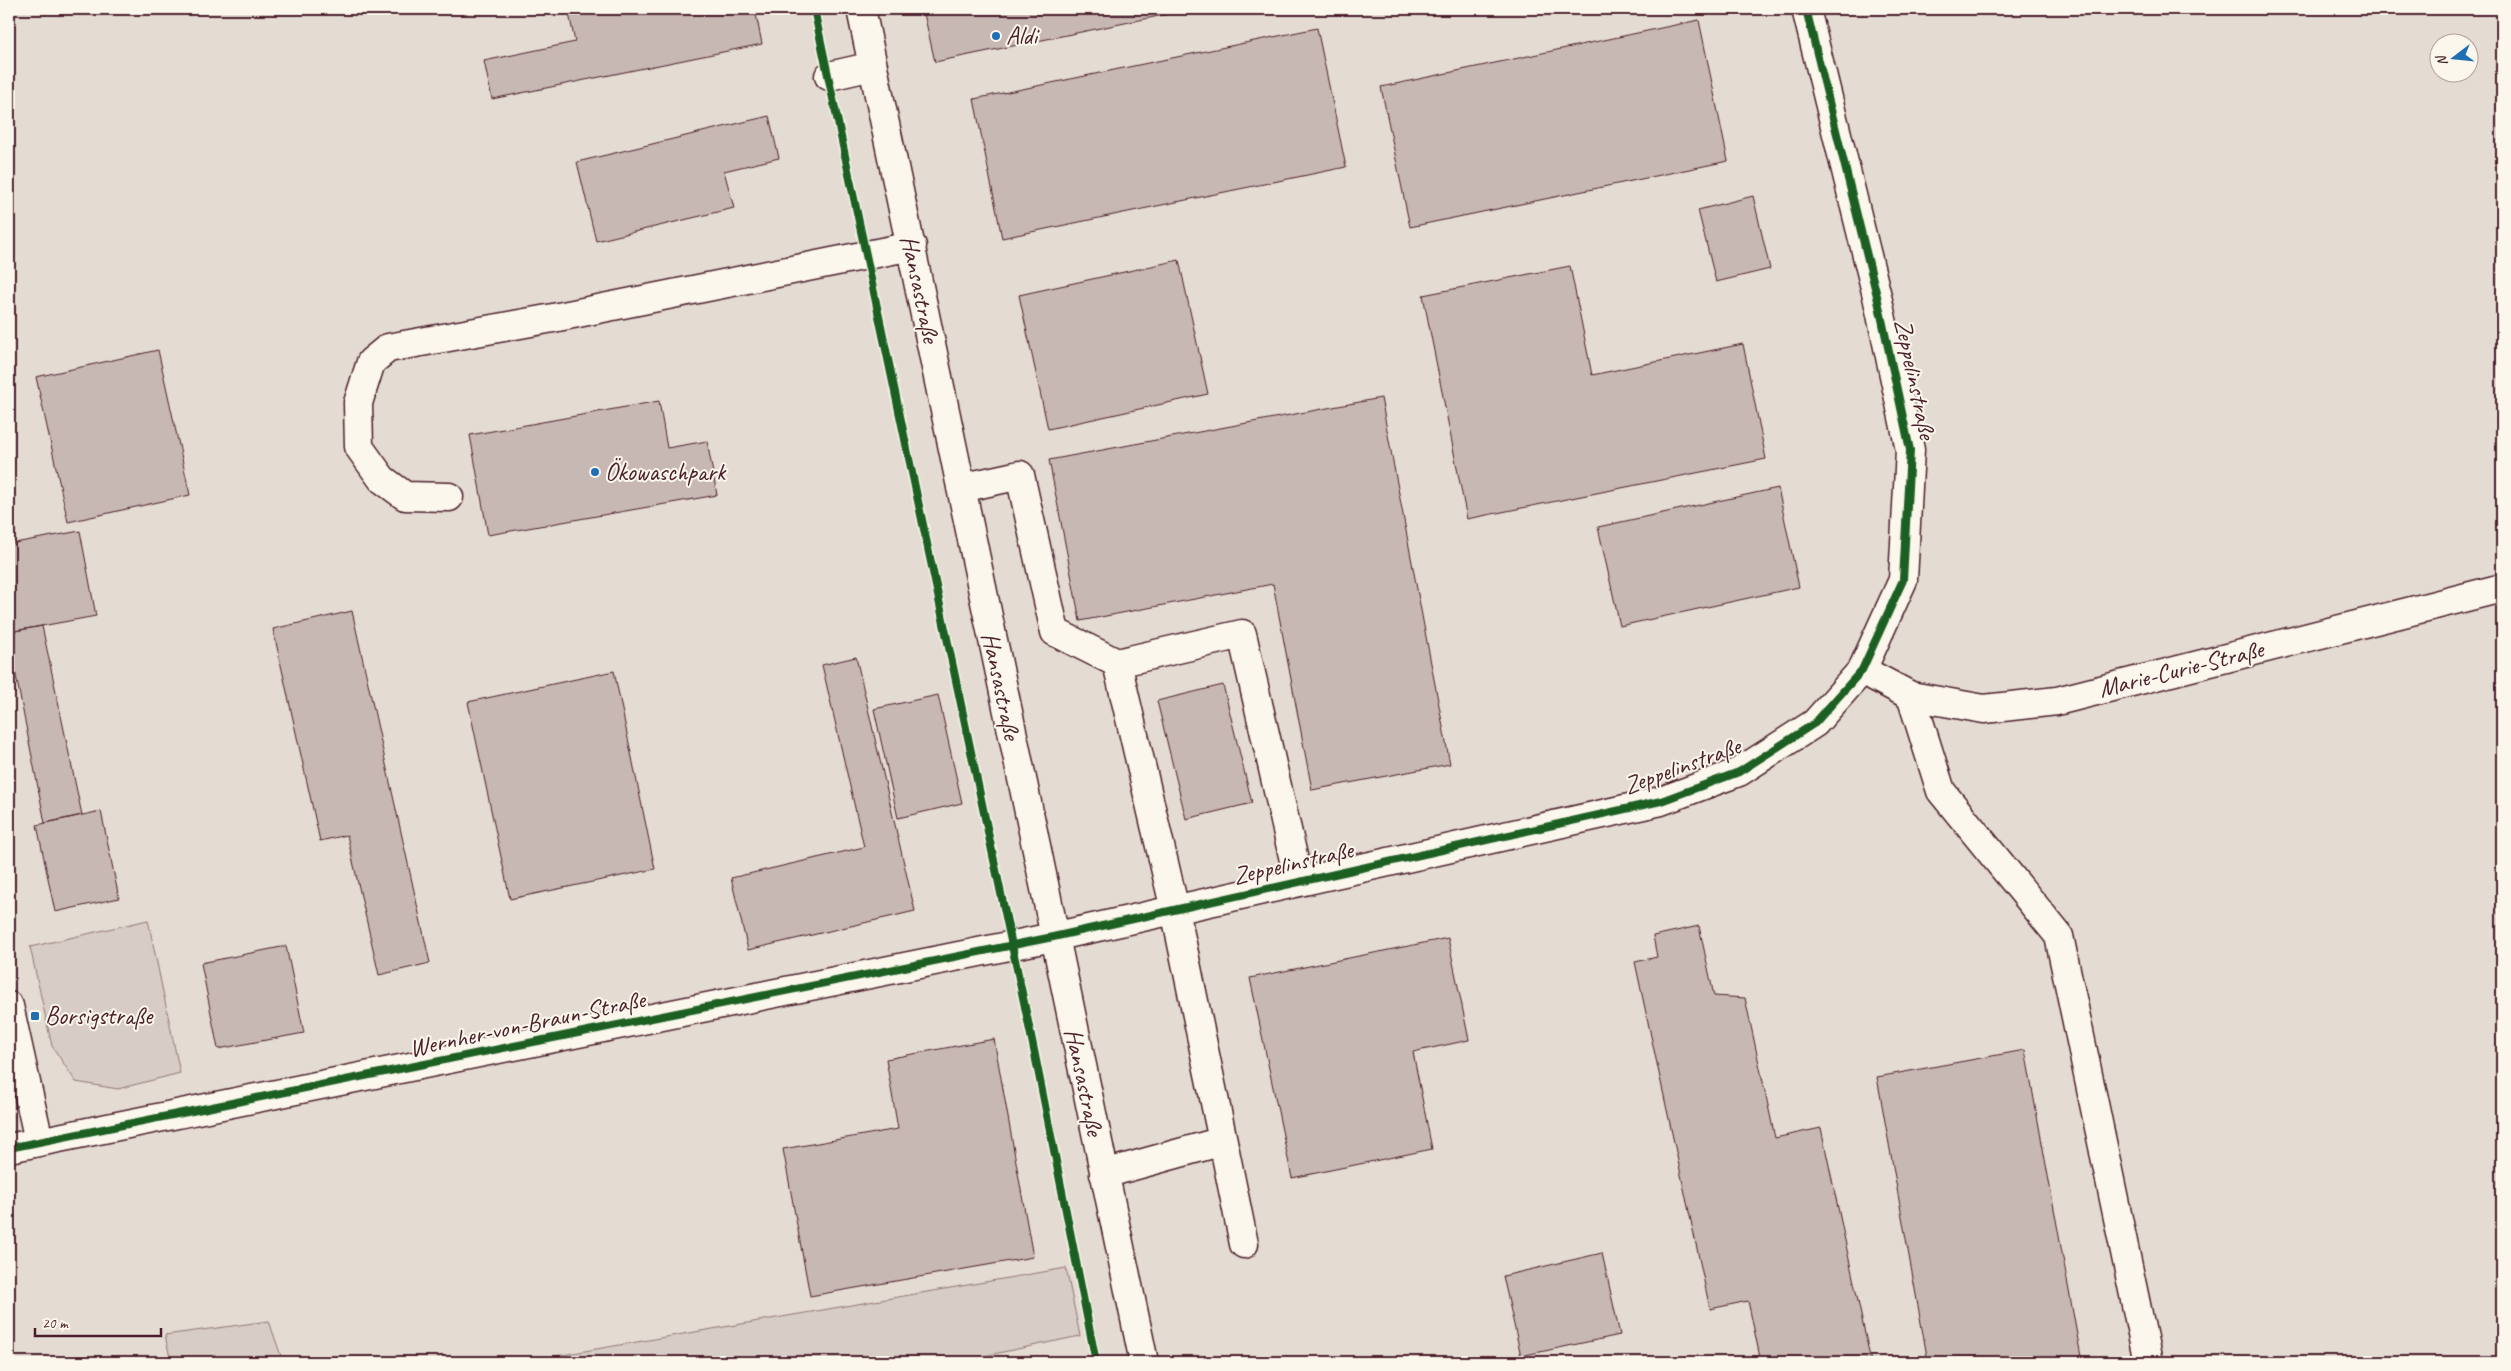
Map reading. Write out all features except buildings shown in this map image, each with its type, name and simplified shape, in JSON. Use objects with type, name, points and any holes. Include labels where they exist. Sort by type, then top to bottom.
[{"type":"street","name":"Hansastraße","points":[[861,9],[912,246],[1053,937],[1144,1362]]},
{"type":"street","name":"Zeppelinstraße","points":[[1053,937],[1661,801],[1739,772],[1815,724],[1862,670],[1903,580],[1910,450],[1877,296],[1806,9]]},
{"type":"street","points":[[829,76],[873,66]]},
{"type":"street","points":[[449,497],[405,496],[382,480],[359,447],[358,403],[371,362],[388,348],[553,318],[912,246]]},
{"type":"street","points":[[961,488],[1020,475],[1055,632],[1117,663],[1242,634],[1299,882]]},
{"type":"street","name":"Marie-Curie-Straße","points":[[1862,670],[1911,696],[1984,709],[2056,700],[2502,588]]},
{"type":"street","points":[[1117,663],[1176,910],[1244,1244]]},
{"type":"street","points":[[1911,696],[1941,791],[2059,936],[2148,1362]]},
{"type":"street","name":"Wernher-von-Braun-Straße","points":[[9,1148],[182,1115],[1053,937]]},
{"type":"street","points":[[9,1006],[39,1142]]},
{"type":"street","points":[[1104,1174],[1223,1141]]},
{"type":"shaded area","points":[[9,9],[2502,9],[2502,1362],[9,1362]]},
{"type":"shaded area","points":[[148,920],[180,1073],[118,1089],[76,1082],[52,1046],[30,947]]},
{"type":"shaded area","points":[[1066,1268],[1080,1336],[955,1362],[521,1362]]},
{"type":"shaded area","points":[[269,1321],[283,1362],[171,1362],[165,1335]]},
{"type":"cycle path","points":[[814,9],[1033,1045],[1096,1362]]},
{"type":"cycle path","points":[[9,1148],[1053,937],[1661,801],[1739,772],[1815,723],[1862,670],[1903,580],[1910,450],[1877,296],[1806,9]]},
{"type":"place","name":"Aldi","points":[[996,36]]},
{"type":"place","name":"Ökowaschpark","points":[[595,472]]},
{"type":"place","name":"Borsigstraße","points":[[35,1016]]}]
